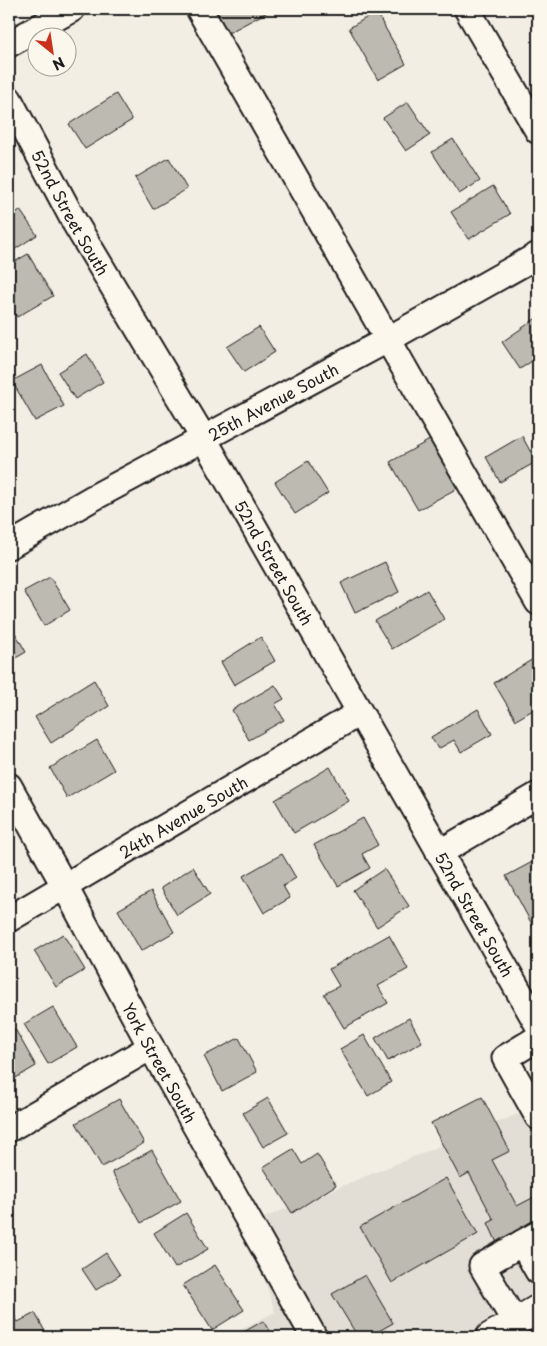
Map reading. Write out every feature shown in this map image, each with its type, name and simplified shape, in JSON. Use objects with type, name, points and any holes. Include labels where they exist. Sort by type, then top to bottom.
[{"type":"main road","points":[[491,1337],[527,1316]]},
{"type":"street","points":[[9,44],[72,9]]},
{"type":"street","points":[[199,9],[538,602]]},
{"type":"street","points":[[467,9],[538,131]]},
{"type":"street","name":"52nd Street South","points":[[9,99],[75,223],[204,439],[538,1024]]},
{"type":"street","name":"25th Avenue South","points":[[9,546],[387,340],[538,255]]},
{"type":"street","name":"24th Avenue South","points":[[9,919],[359,713]]},
{"type":"street","name":"York Street South","points":[[9,786],[314,1337]]},
{"type":"street","points":[[440,853],[538,795]]},
{"type":"street","points":[[538,1038],[504,1058],[538,1117]]},
{"type":"street","points":[[9,1129],[152,1047]]},
{"type":"street","points":[[527,1316],[482,1266],[530,1238],[538,1271]]},
{"type":"shaded area","points":[[538,1106],[538,1294],[464,1337],[328,1337],[261,1219]]},
{"type":"shaded area","points":[[260,1265],[301,1337],[227,1337],[275,1312]]},
{"type":"building","points":[[215,9],[273,9],[228,33]]},
{"type":"building","points":[[376,12],[406,64],[378,80],[349,28]]},
{"type":"building","points":[[116,94],[132,120],[85,149],[69,124]]},
{"type":"building","points":[[408,102],[430,135],[406,151],[383,118]]},
{"type":"building","points":[[453,139],[480,181],[459,194],[432,152]]},
{"type":"building","points":[[169,158],[187,189],[153,209],[135,178]]},
{"type":"building","points":[[493,186],[510,214],[469,239],[451,212]]},
{"type":"building","points":[[20,210],[37,235],[9,253],[9,217]]},
{"type":"building","points":[[28,254],[53,296],[17,317],[9,303],[9,265]]},
{"type":"building","points":[[538,317],[538,357],[520,369],[502,342]]},
{"type":"building","points":[[259,327],[275,352],[244,372],[227,347]]},
{"type":"building","points":[[87,354],[103,382],[75,399],[58,372]]},
{"type":"building","points":[[42,365],[64,406],[35,421],[12,381]]},
{"type":"building","points":[[522,436],[536,462],[500,482],[486,457]]},
{"type":"building","points":[[435,437],[463,485],[418,510],[390,462]]},
{"type":"building","points":[[308,461],[328,493],[295,514],[275,482]]},
{"type":"building","points":[[385,562],[399,592],[355,613],[341,583]]},
{"type":"building","points":[[50,577],[70,610],[44,626],[24,591]]},
{"type":"building","points":[[427,590],[444,619],[392,649],[375,621]]},
{"type":"building","points":[[9,622],[26,652],[9,662]]},
{"type":"building","points":[[261,637],[275,661],[234,685],[221,662]]},
{"type":"building","points":[[538,656],[538,707],[516,720],[494,683]]},
{"type":"building","points":[[94,680],[109,706],[51,743],[35,717]]},
{"type":"building","points":[[275,685],[284,699],[275,704],[284,720],[249,740],[232,710]]},
{"type":"building","points":[[478,709],[492,734],[461,752],[454,740],[438,749],[431,737]]},
{"type":"building","points":[[97,740],[114,770],[67,798],[50,768]]},
{"type":"building","points":[[330,767],[349,801],[294,833],[275,800]]},
{"type":"building","points":[[363,818],[378,845],[362,854],[370,868],[338,886],[314,845]]},
{"type":"building","points":[[282,854],[296,878],[283,886],[290,898],[264,913],[243,876]]},
{"type":"building","points":[[538,859],[538,928],[535,930],[506,876]]},
{"type":"building","points":[[193,867],[210,894],[177,915],[161,888]]},
{"type":"building","points":[[384,869],[409,906],[377,927],[353,890]]},
{"type":"building","points":[[151,891],[174,932],[141,951],[118,910]]},
{"type":"building","points":[[63,934],[85,970],[56,987],[34,951]]},
{"type":"building","points":[[389,935],[408,969],[378,986],[388,1003],[344,1028],[324,994],[339,986],[329,969]]},
{"type":"building","points":[[53,1007],[77,1047],[48,1064],[24,1024]]},
{"type":"building","points":[[409,1018],[422,1042],[388,1061],[375,1038]]},
{"type":"building","points":[[15,1029],[36,1066],[9,1082],[9,1033]]},
{"type":"building","points":[[364,1035],[391,1082],[368,1096],[340,1049]]},
{"type":"building","points":[[239,1038],[257,1072],[222,1091],[204,1056]]},
{"type":"building","points":[[482,1097],[510,1151],[492,1160],[517,1206],[538,1195],[538,1223],[498,1245],[488,1223],[494,1220],[469,1173],[460,1178],[431,1123]]},
{"type":"building","points":[[268,1098],[288,1133],[263,1147],[243,1113]]},
{"type":"building","points":[[119,1099],[144,1143],[102,1167],[76,1123]]},
{"type":"building","points":[[293,1149],[302,1164],[317,1154],[336,1185],[292,1213],[263,1167]]},
{"type":"building","points":[[152,1150],[181,1201],[141,1223],[112,1172]]},
{"type":"building","points":[[446,1178],[478,1234],[392,1283],[360,1227]]},
{"type":"building","points":[[186,1213],[208,1249],[175,1268],[154,1233]]},
{"type":"building","points":[[106,1253],[120,1275],[96,1290],[82,1269]]},
{"type":"building","points":[[215,1265],[244,1310],[212,1330],[183,1285]]},
{"type":"building","points":[[365,1275],[393,1323],[368,1337],[358,1337],[332,1294]]},
{"type":"building","points":[[11,1310],[18,1322],[35,1313],[48,1337],[9,1337],[9,1311]]},
{"type":"building","points":[[263,1321],[273,1337],[235,1337]]}]
